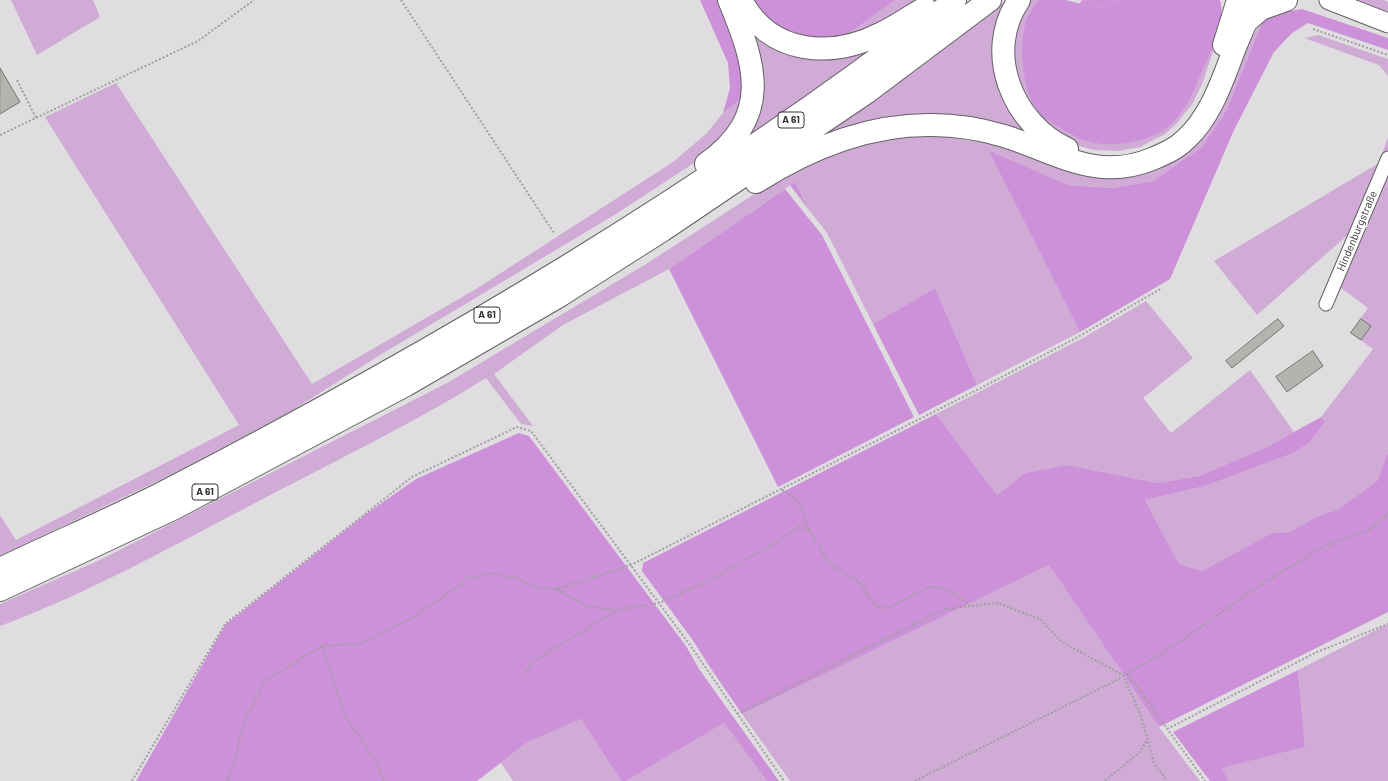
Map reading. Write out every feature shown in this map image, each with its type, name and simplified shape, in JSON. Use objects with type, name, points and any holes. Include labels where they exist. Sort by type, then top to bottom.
[{"type":"highway","points":[[621,233],[676,185],[712,159],[726,146],[745,120],[753,96],[753,72],[742,30],[729,0]]},
{"type":"highway","points":[[741,0],[750,16],[773,36],[795,46],[821,49],[848,46],[882,34],[938,0]]},
{"type":"highway","name":"A 61","points":[[0,569],[160,494],[343,396],[504,305],[621,233],[768,135],[852,77],[955,0]]},
{"type":"highway","name":"A 61","points":[[0,590],[175,508],[406,385],[561,295],[662,230],[866,93],[990,0]]},
{"type":"highway","points":[[1019,0],[1012,12],[1007,29],[1004,55],[1008,84],[1017,105],[1032,124],[1049,140],[1078,154],[1099,158],[1120,158],[1144,152],[1164,144],[1188,124],[1200,108],[1210,86],[1237,9],[1256,0]]},
{"type":"highway","points":[[1237,9],[1261,9],[1286,0]]},
{"type":"highway","points":[[662,230],[716,208],[765,176],[816,149],[839,140],[898,126],[932,125],[970,128],[1004,135],[1068,160],[1100,168],[1123,167],[1146,161],[1178,146],[1187,139],[1214,101],[1237,9]]},
{"type":"main road","points":[[1329,0],[1388,23]]},
{"type":"street","name":"Hindenburgstraße","points":[[1326,304],[1388,158]]},
{"type":"path","points":[[0,135],[198,41],[254,0]]},
{"type":"path","points":[[401,0],[554,233]]},
{"type":"path","points":[[1313,29],[1388,55]]},
{"type":"path","points":[[17,80],[36,118]]},
{"type":"path","points":[[556,589],[631,565],[977,390],[1078,337],[1162,288]]},
{"type":"path","points":[[132,781],[224,624],[412,477],[517,427],[531,431],[659,603],[784,781]]},
{"type":"path","points":[[781,490],[795,498],[809,529],[825,558],[835,568],[859,583],[874,604],[881,608],[889,607],[932,586],[940,587],[951,592],[971,606]]},
{"type":"path","points":[[915,781],[1115,681],[1122,675],[1175,645],[1259,586],[1321,548],[1372,528],[1388,513]]},
{"type":"path","points":[[228,781],[245,721],[264,681],[322,646],[364,643],[414,617],[469,578],[489,573],[516,578],[537,587],[556,589],[586,606],[617,610],[659,603],[712,579],[768,547],[799,527],[809,529]]},
{"type":"path","points":[[737,714],[945,609],[997,603],[1035,617],[1062,642],[1122,675],[1141,716],[1154,763],[1167,781]]},
{"type":"path","points":[[524,675],[534,661],[617,610]]},
{"type":"path","points":[[1167,729],[1317,652],[1388,624]]},
{"type":"path","points":[[322,646],[345,717],[377,763],[384,781]]},
{"type":"path","points":[[1127,673],[1205,781]]},
{"type":"path","points":[[1105,781],[1140,752],[1147,738]]},
{"type":"shaded area","points":[[11,0],[93,0],[100,17],[37,55]]},
{"type":"shaded area","points":[[700,0],[719,0],[743,68],[743,97],[723,113],[730,88],[728,63]]},
{"type":"shaded area","points":[[750,0],[895,0],[840,40],[806,40],[780,31]]},
{"type":"shaded area","points":[[895,0],[920,0],[886,21],[840,40]]},
{"type":"shaded area","points":[[1007,0],[999,49],[1050,147],[986,126],[813,143],[930,60]]},
{"type":"shaded area","points":[[1028,0],[1038,0],[1026,21],[1023,65],[1027,87],[1035,107],[1073,135],[1093,143],[1117,144],[1216,39],[1221,11],[1222,26],[1202,84],[1193,103],[1176,124],[1165,134],[1140,147],[1119,151],[1094,150],[1071,144],[1023,103],[1012,66],[1017,19]]},
{"type":"shaded area","points":[[1038,0],[1066,0],[1099,7],[1112,4],[1120,0],[1220,0],[1220,26],[1215,43],[1194,91],[1181,113],[1169,126],[1152,136],[1133,142],[1123,144],[1094,143],[1072,135],[1046,119],[1035,107],[1027,89],[1022,53],[1024,30],[1027,18]]},
{"type":"shaded area","points":[[1082,0],[1120,0],[1110,5],[1095,7],[1079,4]]},
{"type":"shaded area","points":[[1358,0],[1384,0],[1388,2],[1388,12]]},
{"type":"shaded area","points":[[1302,9],[1388,38],[1388,50],[1308,23],[1292,33],[1274,52],[1234,130],[1170,279],[1080,332],[988,150],[1068,185],[1112,188],[1153,181],[1202,147],[1226,111],[1263,21],[1278,13]]},
{"type":"shaded area","points":[[740,11],[777,42],[897,33],[716,163],[750,117]]},
{"type":"shaded area","points":[[1263,21],[1226,111],[1202,147],[1153,181],[1112,188],[1068,185],[988,150],[1080,332],[977,385],[935,288],[873,324],[827,233],[809,210],[795,182],[669,269],[563,325],[494,374],[533,426],[521,424],[486,378],[401,427],[162,552],[66,599],[0,626],[0,604],[100,560],[447,383],[646,264],[787,173],[825,156],[892,136],[960,134],[995,142],[1043,160],[1176,157],[1243,48]]},
{"type":"shaded area","points":[[1318,35],[1388,59],[1388,76],[1379,65],[1304,38]]},
{"type":"shaded area","points":[[116,83],[312,384],[476,289],[673,162],[706,134],[723,113],[743,97],[731,126],[719,143],[694,163],[616,214],[380,355],[288,413],[166,477],[0,556],[0,515],[16,540],[239,425],[45,117]]},
{"type":"shaded area","points":[[1388,137],[1388,152],[1382,165],[1379,164],[1350,233],[1257,315],[1214,261],[1379,163]]},
{"type":"shaded area","points":[[1388,172],[1388,452],[1377,481],[1339,509],[1316,517],[1290,532],[1272,533],[1202,571],[1179,564],[1145,500],[1205,486],[1296,452],[1310,442],[1325,422],[1321,417],[1373,349],[1350,333],[1368,308],[1337,285]]},
{"type":"shaded area","points":[[795,182],[809,210],[790,185]]},
{"type":"shaded area","points":[[785,189],[822,235],[914,417],[778,487],[669,269]]},
{"type":"shaded area","points":[[935,288],[977,385],[919,415],[873,324]]},
{"type":"shaded area","points":[[1146,301],[1193,358],[1143,398],[1171,433],[1250,370],[1294,432],[1267,447],[1199,476],[1158,483],[1068,465],[1025,473],[997,495],[936,414],[1083,338]]},
{"type":"shaded area","points":[[936,414],[997,495],[1025,473],[1068,465],[1158,483],[1199,476],[1267,447],[1321,417],[1325,422],[1310,442],[1296,452],[1205,486],[1145,500],[1179,564],[1202,571],[1272,533],[1290,532],[1316,517],[1339,509],[1377,481],[1388,452],[1388,612],[1159,727],[1049,565],[742,714],[694,642],[642,571],[643,563]]},
{"type":"shaded area","points":[[519,433],[529,436],[686,646],[699,669],[779,781],[767,781],[724,723],[626,781],[621,781],[581,719],[528,742],[477,781],[136,781],[225,625],[366,514],[416,479]]},
{"type":"shaded area","points":[[1049,565],[1159,727],[1200,781],[790,781],[742,714]]},
{"type":"shaded area","points":[[1388,624],[1388,781],[1228,781],[1221,768],[1305,747],[1298,670]]},
{"type":"shaded area","points":[[1298,670],[1305,747],[1222,768],[1228,781],[1210,781],[1173,732]]},
{"type":"shaded area","points":[[581,719],[621,781],[513,781],[501,763],[528,742]]},
{"type":"shaded area","points":[[724,723],[767,781],[626,781]]},
{"type":"building","points":[[0,68],[20,102],[0,114]]},
{"type":"building","points":[[1278,319],[1284,326],[1232,368],[1226,361]]},
{"type":"building","points":[[1361,319],[1371,326],[1361,340],[1351,333]]},
{"type":"building","points":[[1313,351],[1323,366],[1287,392],[1276,377]]}]
